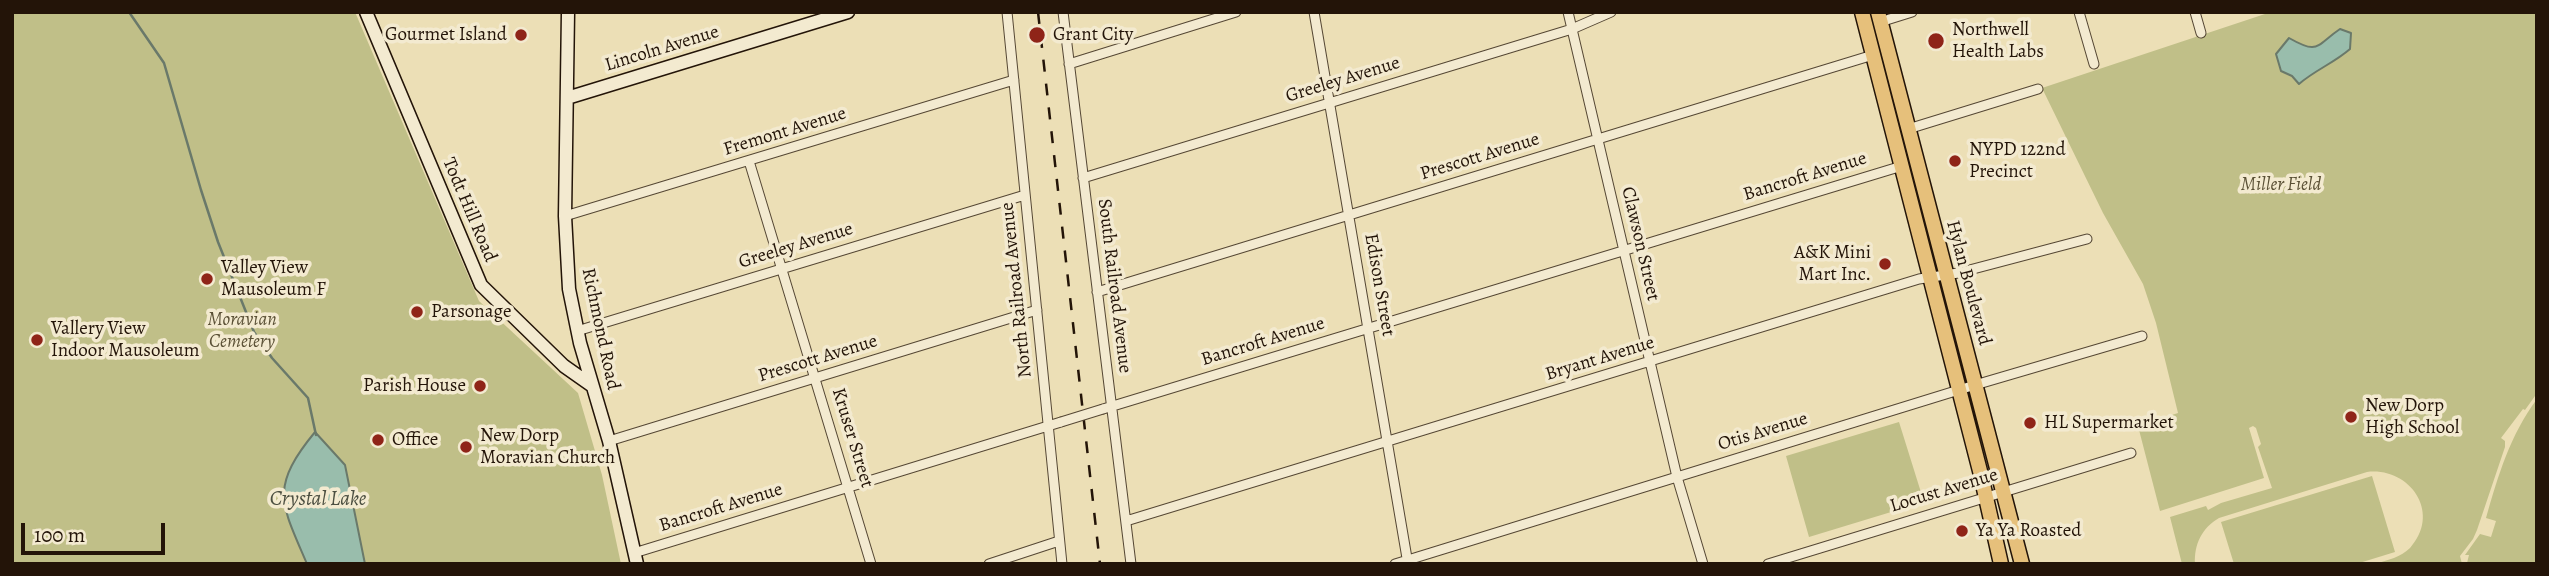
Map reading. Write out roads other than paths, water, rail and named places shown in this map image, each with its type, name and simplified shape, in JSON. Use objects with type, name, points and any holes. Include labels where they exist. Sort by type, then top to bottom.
[{"type":"main road","name":"Hylan Boulevard","points":[[1862,12],[2001,564]]},
{"type":"main road","name":"Hylan Boulevard","points":[[1879,17],[2022,564]]},
{"type":"main road","points":[[1914,212],[1928,208]]},
{"type":"street","name":"Todt Hill Road","points":[[366,12],[481,285],[564,366],[591,385]]},
{"type":"street","name":"Richmond Road","points":[[568,12],[565,216],[569,289],[577,331],[609,441],[636,558]]},
{"type":"street","name":"Lincoln Avenue","points":[[567,98],[848,12]]},
{"type":"street","name":"North Railroad Avenue","points":[[1007,12],[1062,564]]},
{"type":"street","name":"South Railroad Avenue","points":[[1063,12],[1097,292],[1107,407],[1131,564]]},
{"type":"street","points":[[1069,64],[1236,12]]},
{"type":"street","name":"Edison Street","points":[[1314,12],[1408,562]]},
{"type":"street","name":"Clawson Street","points":[[1568,12],[1677,477],[1703,564]]},
{"type":"street","name":"Greeley Avenue","points":[[1083,178],[1572,29],[1611,12]]},
{"type":"street","points":[[1879,17],[1912,12]]},
{"type":"street","points":[[2079,12],[2094,64]]},
{"type":"street","points":[[2195,12],[2201,33]]},
{"type":"street","name":"Prescott Avenue","points":[[1097,292],[1873,55]]},
{"type":"street","name":"Fremont Avenue","points":[[565,216],[1014,80]]},
{"type":"street","points":[[1908,129],[2038,89]]},
{"type":"street","name":"Kruser Street","points":[[749,161],[872,564]]},
{"type":"street","name":"Bancroft Avenue","points":[[636,558],[1107,407],[1902,166]]},
{"type":"street","name":"Greeley Avenue","points":[[577,331],[1026,195]]},
{"type":"street","name":"Bryant Avenue","points":[[1126,521],[1930,276],[2087,239]]},
{"type":"street","name":"Prescott Avenue","points":[[609,441],[1037,310]]},
{"type":"street","name":"Otis Avenue","points":[[1395,564],[2142,335]]},
{"type":"street","name":"Locust Avenue","points":[[1768,564],[2131,453]]},
{"type":"street","points":[[989,564],[1059,541]]},
{"type":"water","points":[[2340,29],[2351,33],[2350,49],[2344,54],[2299,84],[2292,76],[2281,71],[2276,54],[2289,38],[2312,47],[2321,44]]},
{"type":"water","name":"Crystal Lake","points":[[315,432],[345,465],[365,564],[307,564],[291,526],[284,496],[285,482],[300,451]]},
{"type":"waterway","points":[[129,12],[164,63],[218,242],[254,332],[272,358],[308,398],[316,435]]},
{"type":"railway","points":[[1038,12],[1100,564]]},
{"type":"place","name":"Gourmet Island","points":[[521,35]]},
{"type":"place","name":"Grant City","points":[[1037,35]]},
{"type":"place","name":"Northwell Health Labs","points":[[1936,41]]},
{"type":"place","name":"NYPD 122nd Precinct","points":[[1955,161]]},
{"type":"place","name":"A&K Mini Mart Inc.","points":[[1885,264]]},
{"type":"place","name":"Valley View Mausoleum F","points":[[207,279]]},
{"type":"place","name":"Parsonage","points":[[417,312]]},
{"type":"place","name":"Vallery View Indoor Mausoleum","points":[[37,340]]},
{"type":"place","name":"Parish House","points":[[480,386]]},
{"type":"place","name":"New Dorp High School","points":[[2351,417]]},
{"type":"place","name":"HL Supermarket","points":[[2030,423]]},
{"type":"place","name":"Office","points":[[378,440]]},
{"type":"place","name":"New Dorp Moravian Church","points":[[466,447]]},
{"type":"place","name":"Ya Ya Roasted","points":[[1962,531]]},
{"type":"park label","name":"Miller Field","points":[[2281,185]]},
{"type":"park label","name":"Moravian Cemetery","points":[[242,331]]}]
